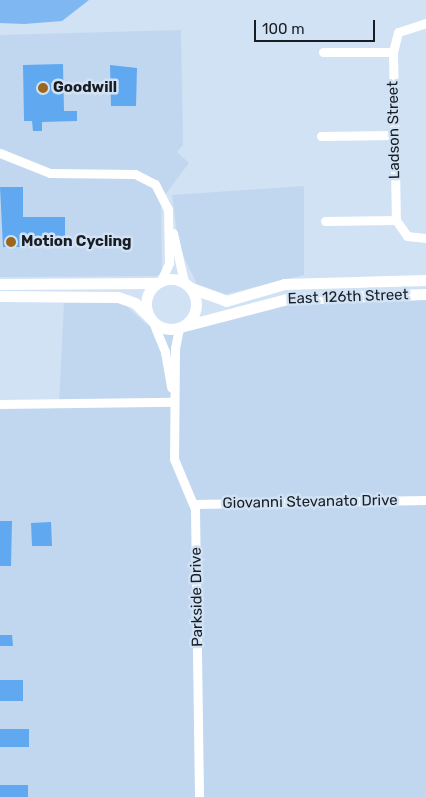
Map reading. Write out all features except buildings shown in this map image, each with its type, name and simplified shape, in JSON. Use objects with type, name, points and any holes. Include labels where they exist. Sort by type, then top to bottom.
[{"type":"main road","name":"East 126th Street","points":[[187,285],[226,301],[284,284],[426,280]]},
{"type":"main road","points":[[151,320],[147,296],[159,282]]},
{"type":"main road","points":[[0,284],[159,282],[187,285],[196,309],[182,327],[165,329],[122,298],[0,296]]},
{"type":"main road","name":"East 126th Street","points":[[182,327],[286,299],[426,294]]},
{"type":"street","name":"Ladson Street","points":[[396,220],[393,52],[398,32],[426,23]]},
{"type":"street","points":[[323,52],[393,52]]},
{"type":"street","points":[[322,136],[394,135]]},
{"type":"street","points":[[0,153],[50,173],[145,177],[162,191],[187,285]]},
{"type":"street","points":[[159,282],[169,263],[168,216]]},
{"type":"street","points":[[324,221],[396,220],[407,236],[426,238]]},
{"type":"street","name":"Parkside Drive","points":[[151,320],[168,360],[174,402]]},
{"type":"street","name":"Parkside Drive","points":[[182,327],[174,402],[174,460],[194,504],[199,797]]},
{"type":"street","points":[[0,404],[174,402]]},
{"type":"street","name":"Giovanni Stevanato Drive","points":[[194,504],[426,500]]},
{"type":"shaded area","points":[[181,30],[183,145],[177,152],[189,163],[161,200],[162,272],[157,276],[0,277],[0,35]]},
{"type":"shaded area","points":[[304,186],[304,275],[226,294],[197,284],[179,247],[172,195]]},
{"type":"shaded area","points":[[426,299],[426,797],[0,797],[0,408],[59,405],[64,303],[123,303],[146,324],[170,335],[275,306]]},
{"type":"water","points":[[0,0],[89,0],[62,21],[24,24],[0,23]]},
{"type":"place","name":"Goodwill","points":[[43,88]]},
{"type":"place","name":"Motion Cycling","points":[[11,242]]}]
